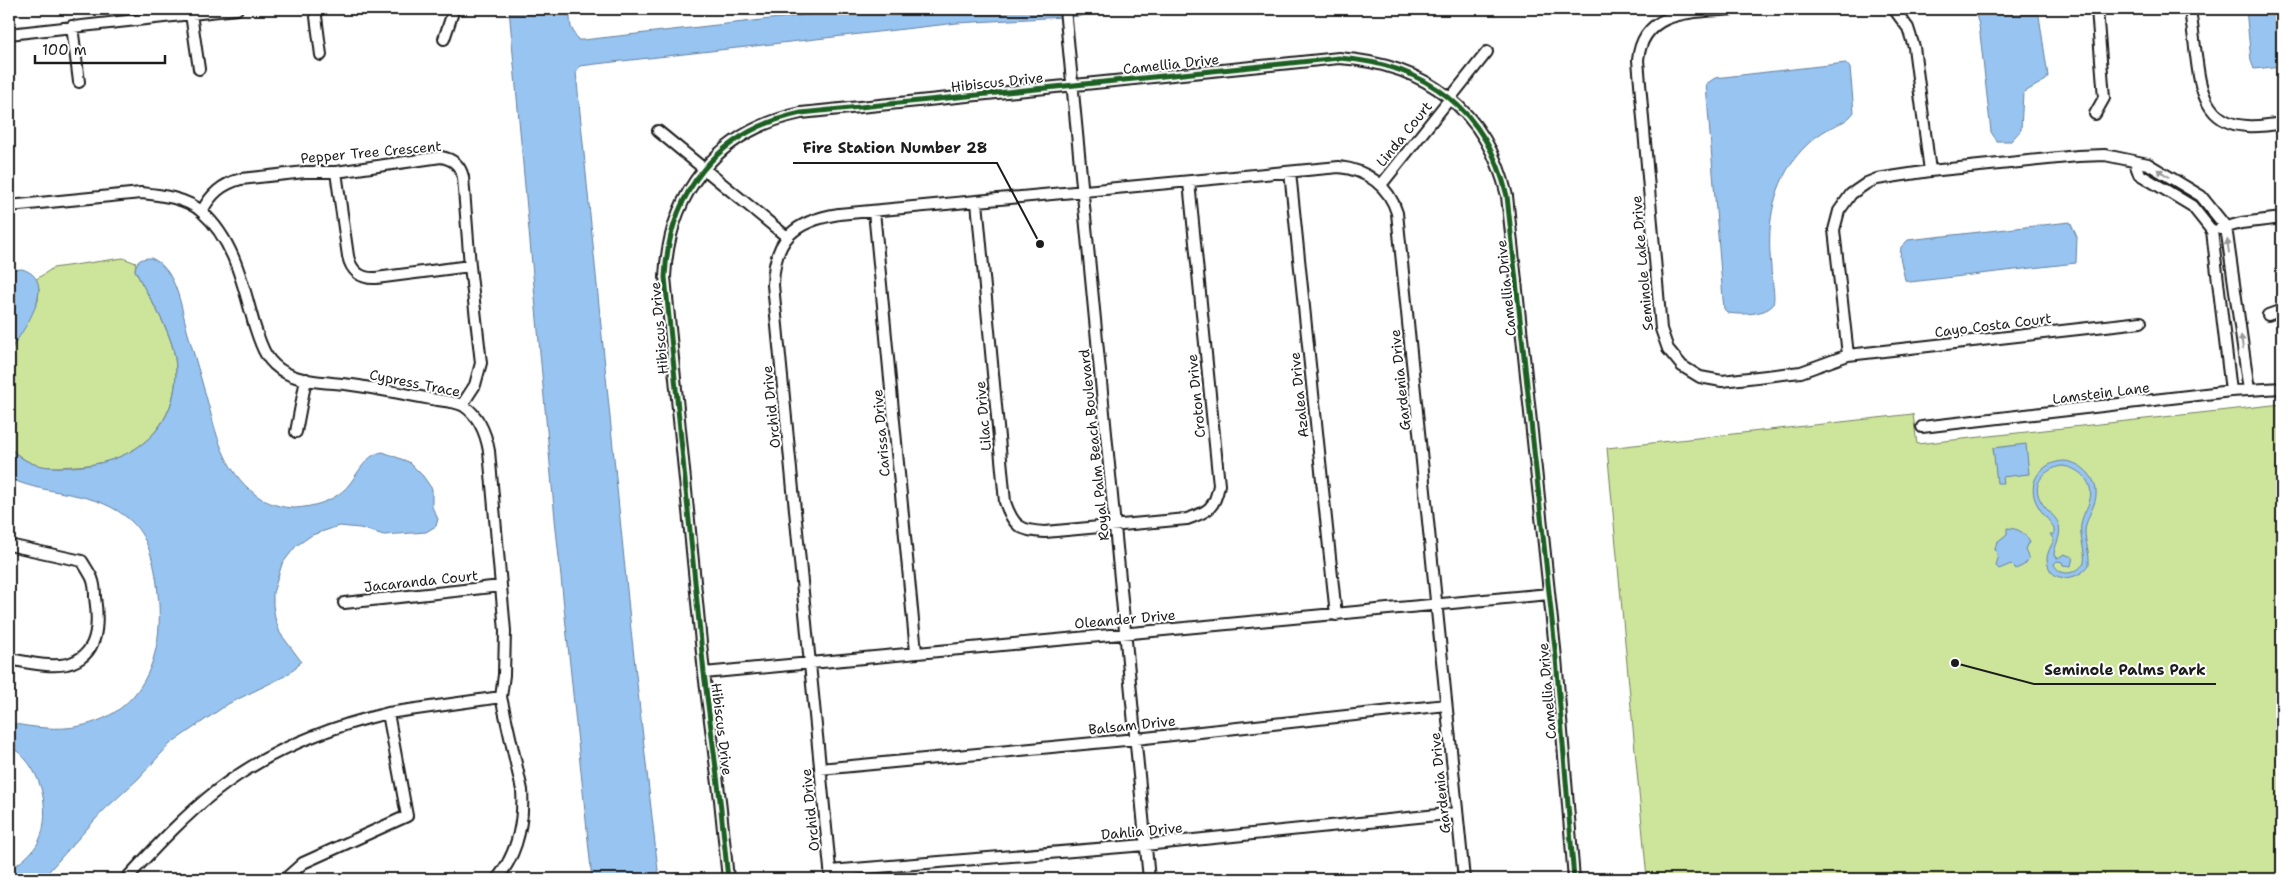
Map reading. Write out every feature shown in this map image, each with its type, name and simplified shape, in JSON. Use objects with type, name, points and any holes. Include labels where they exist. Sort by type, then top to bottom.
[{"type":"street","points":[[9,34],[236,9]]},
{"type":"street","points":[[315,9],[321,55]]},
{"type":"street","points":[[444,39],[452,15],[450,9]]},
{"type":"street","name":"Royal Palm Beach Boulevard","points":[[1065,9],[1126,632],[1148,879]]},
{"type":"street","name":"Seminole Lake Drive","points":[[1734,9],[1680,15],[1661,20],[1647,33],[1638,50],[1661,329],[1664,339],[1674,358],[1682,366],[1711,380],[1722,381],[1801,372],[1848,355]]},
{"type":"street","points":[[1894,9],[1908,28],[1914,47],[1930,171]]},
{"type":"street","points":[[2095,114],[2104,98],[2097,9]]},
{"type":"street","points":[[2190,9],[2200,89],[2210,108],[2226,121],[2236,124],[2257,126],[2282,123]]},
{"type":"street","points":[[191,14],[199,69]]},
{"type":"street","points":[[72,26],[79,82]]},
{"type":"street","name":"Linda Court","points":[[1381,185],[1487,52]]},
{"type":"street","name":"Camellia Drive","points":[[1073,86],[1339,58],[1377,62],[1420,78],[1450,98],[1467,116],[1488,144],[1497,162],[1507,196],[1549,594],[1574,879]]},
{"type":"street","name":"Hibiscus Drive","points":[[728,879],[704,673],[665,277],[668,243],[676,217],[691,186],[703,170],[732,142],[768,122],[794,114],[1073,86]]},
{"type":"street","points":[[658,131],[703,170],[788,237]]},
{"type":"street","points":[[1848,355],[1834,240],[1839,211],[1851,194],[1867,183],[1930,171],[2105,155],[2135,163],[2148,164],[2201,196],[2226,227],[2249,390]]},
{"type":"street","name":"Pepper Tree Crescent","points":[[202,211],[215,192],[232,181],[273,175],[336,172],[441,157],[453,161],[458,165],[463,177],[470,266],[481,363],[475,385],[462,405]]},
{"type":"street","points":[[2135,163],[2139,174],[2192,206],[2212,231],[2231,391]]},
{"type":"street","name":"Gardenia Drive","points":[[1083,192],[1332,167],[1346,168],[1366,174],[1381,185],[1389,195],[1397,213],[1464,879]]},
{"type":"street","points":[[336,172],[348,256],[352,268],[357,273],[363,277],[376,278],[470,266]]},
{"type":"street","name":"Azalea Drive","points":[[1290,172],[1336,615]]},
{"type":"street","name":"Croton Drive","points":[[1115,525],[1187,519],[1202,514],[1212,507],[1216,498],[1218,486],[1189,182]]},
{"type":"street","points":[[2181,200],[2188,189]]},
{"type":"street","name":"Orchid Drive","points":[[831,875],[773,286],[775,263],[788,237],[804,222],[818,217],[1083,192]]},
{"type":"street","name":"Cypress Trace","points":[[9,206],[141,193],[171,198],[202,211],[220,233],[234,259],[263,353],[270,361],[286,373],[306,379],[358,386],[462,405],[478,421],[487,440],[501,586],[506,653],[501,697],[522,790],[523,806],[522,821],[514,851],[496,879]]},
{"type":"street","name":"Lilac Drive","points":[[977,202],[1006,502],[1010,517],[1019,527],[1030,532],[1115,525]]},
{"type":"street","name":"Carissa Drive","points":[[874,211],[916,652]]},
{"type":"street","points":[[2212,231],[2241,222],[2282,218]]},
{"type":"street","points":[[2216,266],[2231,265]]},
{"type":"street","points":[[2220,297],[2235,294]]},
{"type":"street","points":[[2268,315],[2282,310]]},
{"type":"street","name":"Cayo Costa Court","points":[[1848,355],[2141,322]]},
{"type":"street","points":[[296,432],[306,379]]},
{"type":"street","name":"Lamstein Lane","points":[[1922,427],[2231,391],[2282,388]]},
{"type":"street","points":[[9,545],[82,561],[93,579],[98,613],[98,631],[92,648],[80,658],[66,664],[41,664],[9,659]]},
{"type":"street","name":"Jacaranda Court","points":[[344,603],[501,586]]},
{"type":"street","name":"Oleander Drive","points":[[704,673],[1126,632],[1336,615],[1549,594]]},
{"type":"street","points":[[126,879],[214,792],[260,761],[309,737],[335,727],[388,713],[454,702],[501,697]]},
{"type":"street","name":"Balsam Drive","points":[[820,769],[1136,739],[1446,705]]},
{"type":"street","points":[[285,879],[304,863],[407,816],[388,713]]},
{"type":"street","name":"Dahlia Drive","points":[[831,875],[1457,813]]},
{"type":"green space","points":[[123,258],[136,263],[135,270],[172,344],[176,371],[174,392],[168,411],[159,427],[146,440],[132,451],[114,459],[95,464],[64,467],[47,467],[25,460],[9,447],[9,353],[38,301],[39,289],[35,280],[53,268]]},
{"type":"green space","points":[[2282,404],[2282,879],[1647,879],[1607,448],[1913,414],[1917,444]]},
{"type":"water","points":[[509,9],[569,9],[571,27],[578,40],[583,40],[860,9],[1100,9],[1081,16],[957,23],[596,64],[580,66],[576,72],[631,630],[659,879],[592,879],[555,519]]},
{"type":"water","points":[[1974,9],[2038,9],[2048,76],[2046,80],[2023,93],[2021,130],[2011,141],[1997,141],[1991,132],[1979,25]]},
{"type":"water","points":[[2246,9],[2282,9],[2282,66],[2254,69],[2251,61]]},
{"type":"water","points":[[1846,63],[1850,68],[1854,112],[1844,121],[1811,141],[1795,158],[1781,183],[1772,210],[1770,252],[1774,296],[1773,305],[1764,311],[1745,314],[1728,313],[1724,309],[1723,299],[1706,84],[1715,78]]},
{"type":"water","points":[[2070,222],[2077,237],[2076,263],[1910,282],[1905,280],[1900,257],[1901,247],[1908,240]]},
{"type":"water","points":[[151,258],[166,270],[172,279],[180,299],[189,338],[222,450],[235,474],[245,485],[260,498],[279,506],[295,508],[315,505],[339,494],[349,485],[371,457],[383,452],[409,462],[423,476],[432,489],[432,507],[438,519],[436,526],[426,532],[384,535],[360,528],[339,526],[312,535],[296,546],[282,564],[273,593],[273,605],[280,633],[301,661],[296,668],[285,676],[228,704],[170,744],[138,779],[102,812],[42,879],[9,879],[9,870],[26,857],[39,841],[45,815],[41,788],[36,775],[20,753],[9,746],[9,723],[44,728],[80,726],[102,719],[121,708],[135,694],[146,677],[154,658],[159,616],[154,565],[147,545],[138,528],[117,511],[103,503],[26,485],[9,478],[9,447],[23,459],[37,465],[71,467],[92,465],[112,460],[130,452],[145,442],[158,428],[168,412],[174,393],[176,371],[175,357],[167,331],[135,270],[140,260]]},
{"type":"water","points":[[22,269],[33,275],[38,285],[38,296],[35,308],[9,353],[9,270]]},
{"type":"water","points":[[2026,444],[2029,474],[2002,477],[2003,483],[1997,483],[1993,448]]},
{"type":"water","points":[[2055,462],[2071,462],[2084,469],[2093,480],[2096,494],[2085,531],[2089,565],[2078,574],[2065,578],[2058,577],[2049,567],[2047,557],[2054,540],[2050,534],[2054,534],[2054,529],[2038,506],[2033,490],[2037,476],[2048,465]],"holes":[[[2061,466],[2079,472],[2083,476],[2090,486],[2091,492],[2081,525],[2084,563],[2077,570],[2064,573],[2054,564],[2057,561],[2062,562],[2063,565],[2071,566],[2073,557],[2064,554],[2058,558],[2054,556],[2060,529],[2059,525],[2042,503],[2037,490],[2040,479],[2049,471]]]},
{"type":"water","points":[[2007,528],[2021,532],[2030,543],[2027,544],[2025,550],[2029,559],[2024,565],[2016,569],[2011,564],[1999,569],[1996,566],[1998,558],[1995,548],[1997,542],[2007,534]]},
{"type":"cycle path","points":[[728,879],[704,673],[665,277],[669,247],[676,218],[688,193],[703,170],[722,151],[745,134],[771,122],[801,113],[1339,58],[1370,62],[1399,70],[1425,82],[1448,97],[1468,116],[1485,139],[1498,166],[1507,196],[1556,658],[1574,879]]},
{"type":"place","name":"Fire Station Number 28","points":[[1040,244]]},
{"type":"place","name":"Seminole Palms Park","points":[[1955,663]]}]
